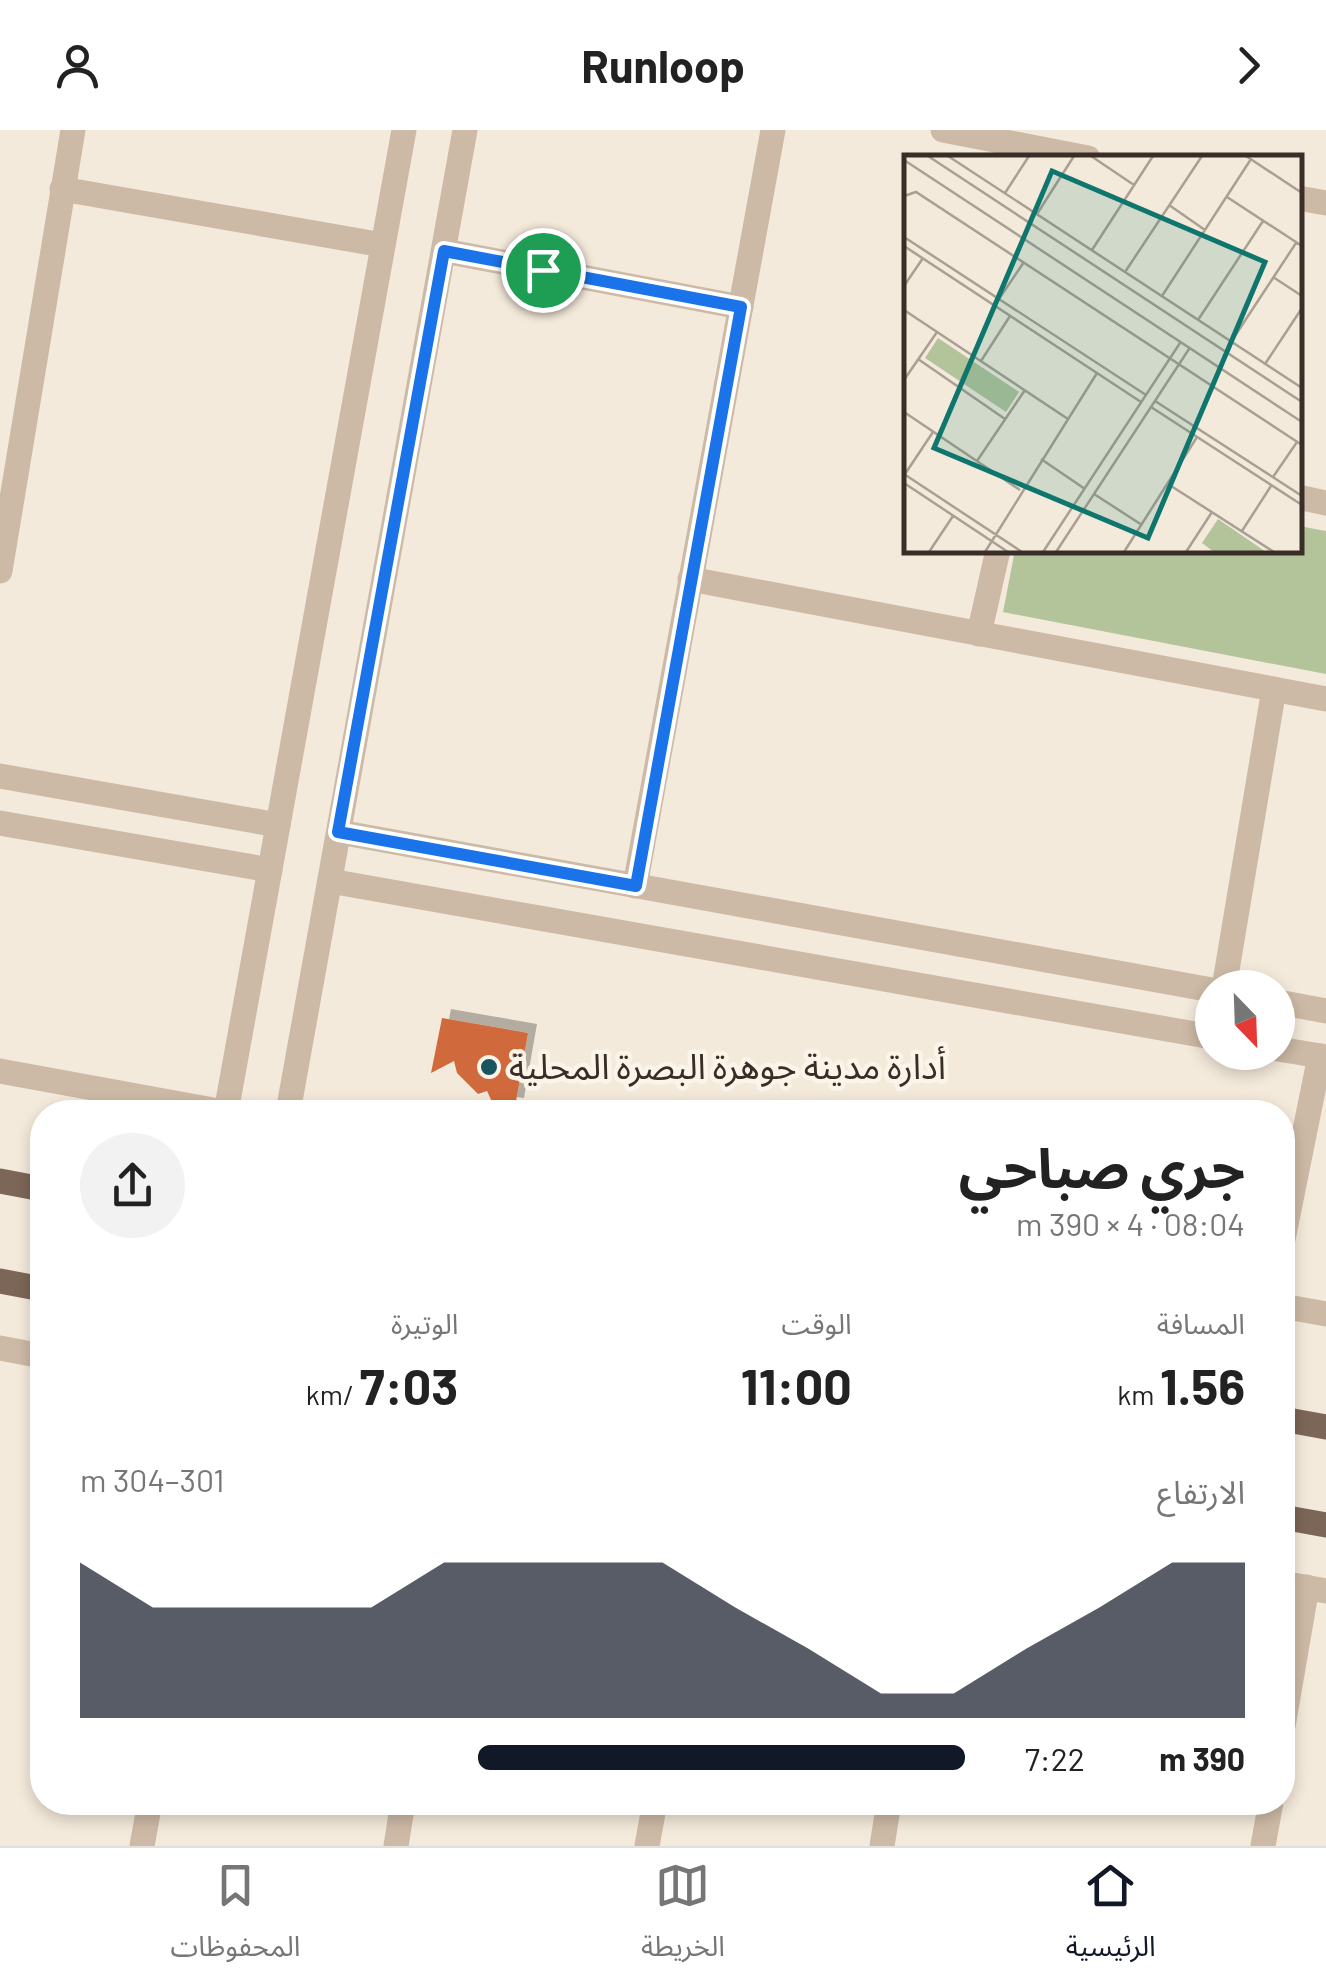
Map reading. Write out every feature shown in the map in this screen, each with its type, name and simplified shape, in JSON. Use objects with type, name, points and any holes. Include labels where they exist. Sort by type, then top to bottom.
[{"type":"main road","points":[[0,1182],[30,1187]]},
{"type":"main road","points":[[0,1282],[30,1287]]},
{"type":"main road","points":[[1295,1421],[1326,1427]]},
{"type":"main road","points":[[1295,1519],[1326,1525]]},
{"type":"street","points":[[0,571],[9,460],[73,130]]},
{"type":"street","points":[[227,1100],[404,130]]},
{"type":"street","points":[[290,1100],[466,130]]},
{"type":"street","points":[[636,886],[773,130]]},
{"type":"street","points":[[943,130],[1068,155]]},
{"type":"street","points":[[62,189],[383,245]]},
{"type":"street","points":[[1301,199],[1326,203]]},
{"type":"street","points":[[444,251],[741,307]]},
{"type":"street","points":[[1301,498],[1326,503]]},
{"type":"street","points":[[979,634],[998,552]]},
{"type":"street","points":[[690,579],[1326,699]]},
{"type":"street","points":[[1227,970],[1274,689]]},
{"type":"street","points":[[0,776],[278,825]]},
{"type":"street","points":[[0,822],[270,870]]},
{"type":"street","points":[[338,832],[1195,987]]},
{"type":"street","points":[[330,880],[1195,1034]]},
{"type":"street","points":[[1295,1005],[1326,1011]]},
{"type":"street","points":[[1295,1052],[1323,1057],[1295,1185]]},
{"type":"street","points":[[0,1072],[158,1100]]},
{"type":"street","points":[[1295,1308],[1326,1314]]},
{"type":"street","points":[[0,1348],[30,1354]]},
{"type":"street","points":[[1295,1650],[1305,1587]]},
{"type":"street","points":[[142,1846],[148,1815]]},
{"type":"street","points":[[396,1846],[402,1815]]},
{"type":"street","points":[[646,1846],[652,1815]]},
{"type":"street","points":[[882,1846],[887,1815]]},
{"type":"street","points":[[1264,1846],[1269,1815]]},
{"type":"green space","points":[[1301,526],[1326,531],[1326,674],[1003,612],[1015,552],[1301,552]]},
{"type":"building","name":"أدارة مدينة جوهرة البصرة المحلية","points":[[442,1018],[528,1033],[516,1100],[491,1100],[487,1091],[478,1094],[457,1073],[454,1061],[431,1073]]},
{"type":"place","name":"أدارة مدينة جوهرة البصرة المحلية","points":[[489,1067]]},
{"type":"route","points":[[444,251],[543,270],[741,307],[636,886],[338,832],[444,251]]}]
